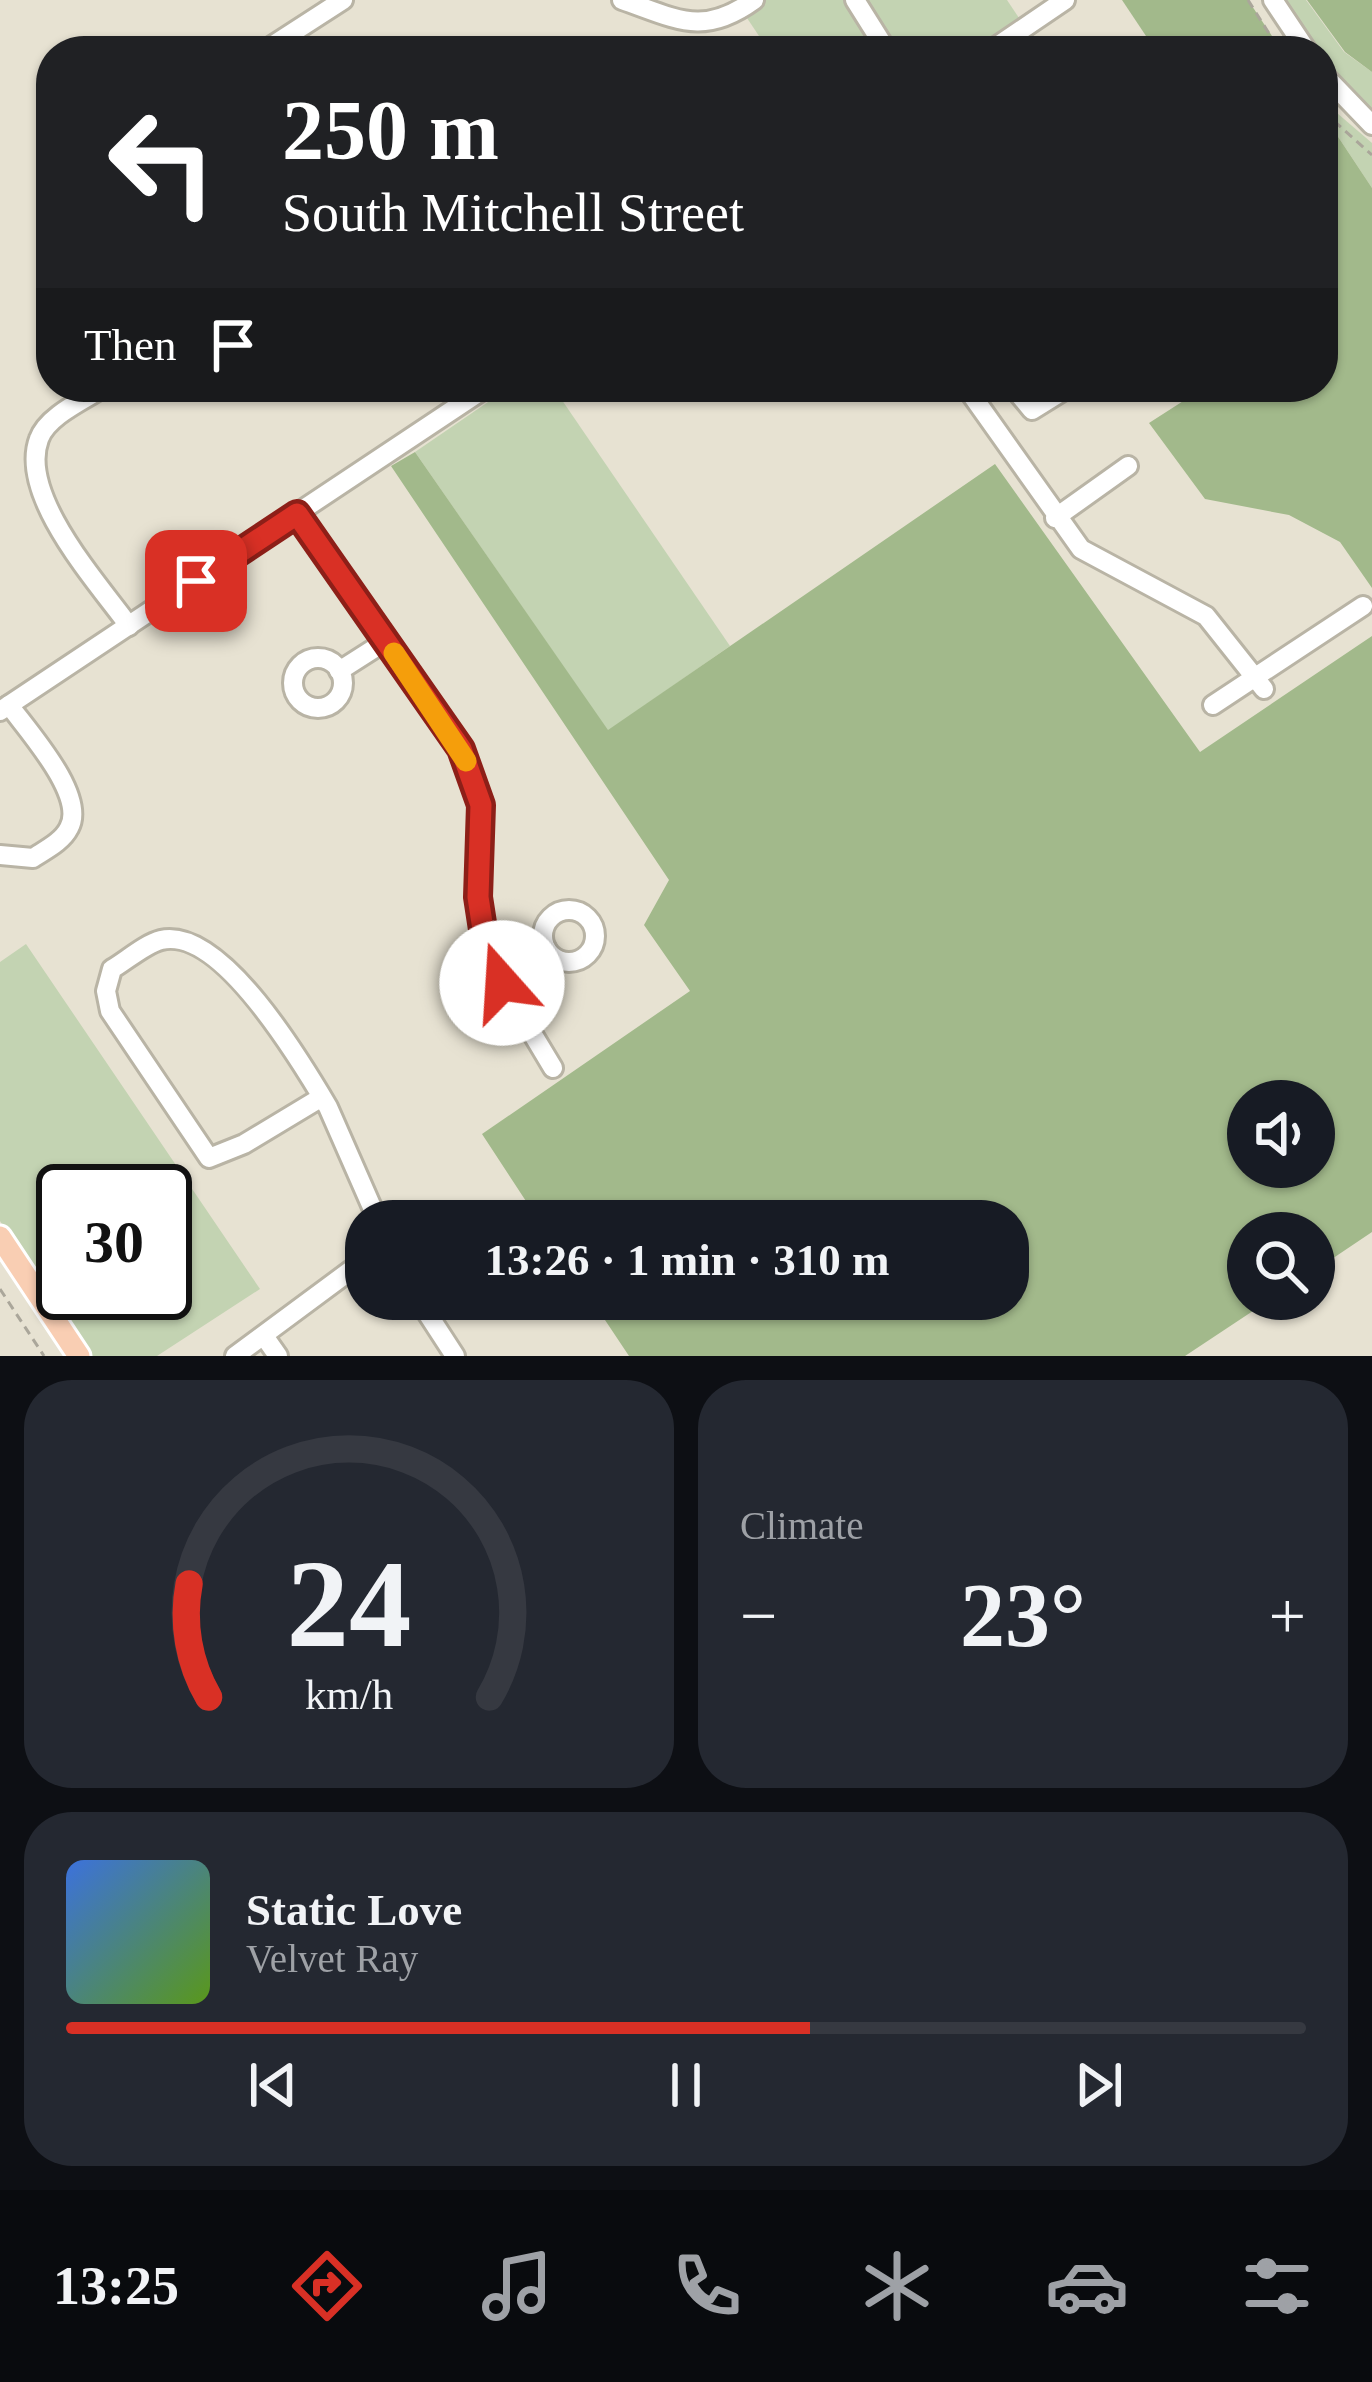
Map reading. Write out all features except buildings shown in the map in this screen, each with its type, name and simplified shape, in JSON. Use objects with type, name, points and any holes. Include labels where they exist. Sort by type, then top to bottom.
[{"type":"main road","points":[[0,1237],[79,1356]]},
{"type":"street","points":[[287,36],[343,0]]},
{"type":"street","points":[[622,0],[708,23],[731,17],[754,0]]},
{"type":"street","points":[[856,0],[878,36]]},
{"type":"street","points":[[1012,36],[1065,0]]},
{"type":"street","points":[[1273,0],[1297,36]]},
{"type":"street","points":[[1338,90],[1372,125]]},
{"type":"street","points":[[83,402],[39,438],[36,483],[128,626]]},
{"type":"street","points":[[0,855],[18,861],[33,858],[68,831],[74,818],[56,769],[4,708],[465,402]]},
{"type":"street","points":[[977,402],[1055,518],[1093,560],[1206,616],[1261,684]]},
{"type":"street","points":[[980,406],[987,402]]},
{"type":"street","points":[[1055,518],[1127,466]]},
{"type":"street","points":[[297,514],[461,749],[476,785],[482,824],[478,897],[498,974],[554,1069]]},
{"type":"street","points":[[1213,706],[1261,684],[1363,606]]},
{"type":"street","points":[[339,670],[386,641]]},
{"type":"street","points":[[322,1097],[244,1144],[209,1158],[110,1011],[106,991],[112,969],[162,940],[196,944],[244,986],[322,1097],[369,1200]]},
{"type":"street","points":[[498,974],[546,948]]},
{"type":"street","points":[[235,1356],[345,1274]]},
{"type":"street","points":[[432,1320],[455,1356]]},
{"type":"street","points":[[264,1336],[278,1356]]},
{"type":"path","points":[[1248,0],[1271,36]]},
{"type":"path","points":[[1338,124],[1372,155]]},
{"type":"path","points":[[0,1289],[44,1356]]},
{"type":"green space","points":[[766,0],[844,0],[867,36],[759,36],[745,15]]},
{"type":"green space","points":[[866,0],[1007,0],[1019,18],[993,36],[889,36]]},
{"type":"green space","points":[[1122,0],[1248,0],[1272,36],[1146,36]]},
{"type":"green space","points":[[1285,0],[1306,0],[1332,36],[1309,36]]},
{"type":"green space","points":[[1307,0],[1372,0],[1372,72],[1345,52],[1338,36]]},
{"type":"green space","points":[[1338,44],[1372,72],[1372,118],[1338,78]]},
{"type":"green space","points":[[1338,114],[1372,143],[1372,188],[1338,137]]},
{"type":"green space","points":[[1338,137],[1372,188],[1372,588],[1340,542],[1289,515],[1205,499],[1149,423],[1182,402],[1338,402]]},
{"type":"green space","points":[[488,402],[563,402],[730,646],[608,731],[415,452]]},
{"type":"green space","points":[[415,452],[608,730],[995,464],[1200,752],[1372,636],[1372,1232],[1335,1257],[1335,1212],[1227,1212],[1227,1320],[1239,1320],[1185,1356],[629,1356],[605,1320],[1029,1320],[1029,1200],[525,1200],[482,1134],[690,991],[644,925],[669,880],[391,466]]},
{"type":"green space","points":[[26,944],[175,1164],[36,1164],[36,1276],[0,1221],[0,962]]},
{"type":"green space","points":[[192,1189],[260,1289],[157,1356],[89,1356],[65,1320],[192,1320]]},
{"type":"slow traffic","points":[[394,653],[466,761]]},
{"type":"route","points":[[196,581],[297,514],[461,749],[481,805],[478,897],[484,936],[502,983]]}]
